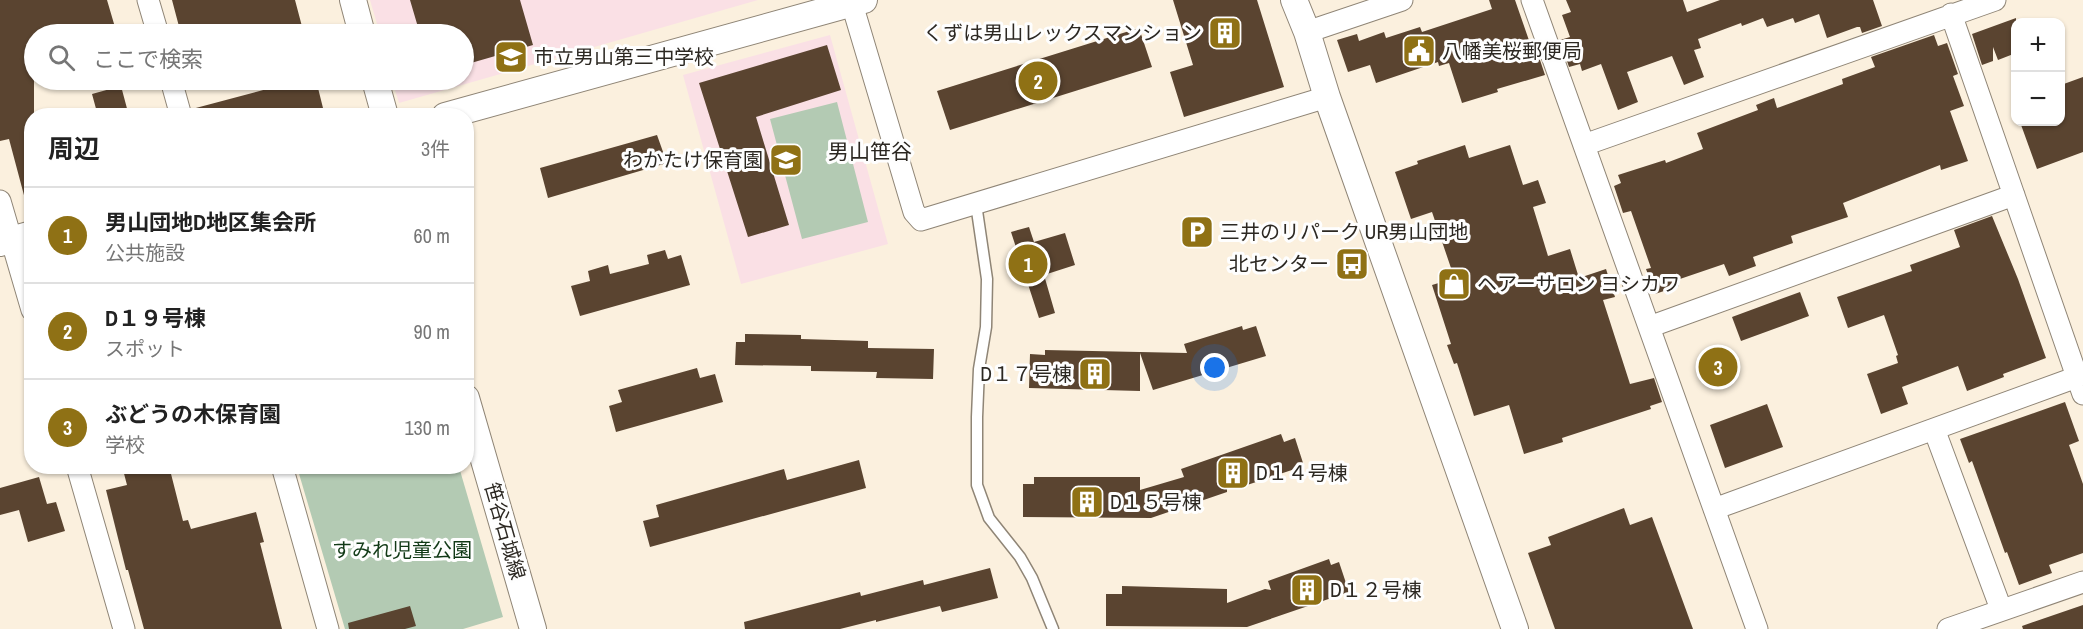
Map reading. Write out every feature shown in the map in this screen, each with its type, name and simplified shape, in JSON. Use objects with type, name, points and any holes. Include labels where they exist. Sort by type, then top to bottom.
[{"type":"street","points":[[148,0],[155,24]]},
{"type":"street","points":[[352,0],[359,24]]},
{"type":"street","points":[[1294,0],[1515,629]]},
{"type":"street","points":[[1307,32],[1402,0]]},
{"type":"street","points":[[1532,0],[1757,629]]},
{"type":"street","points":[[1584,145],[1995,0]]},
{"type":"street","points":[[474,108],[858,2],[914,212],[921,220],[1327,98]]},
{"type":"street","points":[[1714,509],[1934,429],[2080,386],[1951,14]]},
{"type":"street","points":[[174,90],[179,108]]},
{"type":"street","points":[[378,90],[383,108]]},
{"type":"street","points":[[1648,327],[2013,195]]},
{"type":"street","points":[[0,201],[14,239],[24,278]]},
{"type":"street","name":"笹谷石城線","points":[[474,428],[528,628]]},
{"type":"street","points":[[1934,429],[2001,609]]},
{"type":"street","points":[[79,474],[124,629]]},
{"type":"street","points":[[284,474],[328,629]]},
{"type":"street","points":[[1948,629],[2083,582]]},
{"type":"lane","points":[[976,204],[987,279],[986,327],[979,369],[977,408],[977,485],[989,518],[1020,557],[1032,578],[1053,629]]},
{"type":"shaded area","name":"市立男山第三中学校","points":[[370,0],[758,0],[474,81],[474,24],[377,24]]},
{"type":"shaded area","name":"わかたけ保育園","points":[[830,35],[888,244],[741,284],[683,75]]},
{"type":"shaded area","name":"市立男山第三中学校","points":[[395,90],[444,90],[399,103]]},
{"type":"green space","points":[[837,102],[868,222],[802,239],[770,119]]},
{"type":"green space","name":"すみれ児童公園","points":[[299,474],[461,474],[503,617],[463,629],[345,629]]},
{"type":"building","points":[[0,0],[107,0],[114,24],[24,24],[24,90],[34,90],[34,108],[24,108],[24,195],[9,139],[0,141]]},
{"type":"building","points":[[172,0],[295,0],[301,24],[178,24]]},
{"type":"building","points":[[410,0],[520,0],[533,45],[474,62],[474,24],[417,24]]},
{"type":"building","name":"くずは男山レックスマンション","points":[[1173,0],[1257,0],[1284,87],[1184,117],[1170,72],[1193,65]]},
{"type":"building","points":[[1489,0],[1515,0],[1532,49],[1536,48],[1545,75],[1497,89],[1498,92],[1462,103],[1449,63],[1439,66],[1438,62],[1376,83],[1370,65],[1348,72],[1337,40],[1357,34],[1359,41],[1384,32],[1386,38],[1420,27],[1422,32],[1492,9]]},
{"type":"building","points":[[1566,0],[1683,0],[1687,12],[1720,0],[1873,0],[1882,26],[1862,33],[1860,27],[1857,27],[1827,38],[1819,14],[1795,23],[1793,18],[1767,27],[1763,18],[1742,26],[1741,23],[1698,39],[1701,48],[1694,50],[1704,77],[1684,85],[1672,56],[1627,72],[1638,102],[1618,110],[1601,64],[1582,71],[1580,64],[1569,67],[1560,40],[1570,37],[1562,15],[1571,12]]},
{"type":"building","points":[[2011,20],[2011,55],[1998,60],[1993,47],[1993,61],[1982,65],[1972,34]]},
{"type":"building","points":[[1139,28],[1152,67],[950,130],[937,91]]},
{"type":"building","points":[[1934,35],[1938,46],[1947,43],[1958,74],[1953,76],[1964,106],[1950,111],[1968,161],[1941,170],[1940,165],[1843,203],[1848,217],[1791,236],[1793,243],[1753,257],[1756,266],[1729,276],[1724,264],[1677,280],[1679,286],[1655,294],[1646,269],[1651,268],[1631,211],[1623,213],[1614,186],[1621,183],[1618,175],[1665,160],[1666,163],[1703,149],[1697,133],[1758,110],[1756,105],[1774,98],[1777,108],[1843,84],[1842,79],[1875,67],[1871,57]]},
{"type":"building","points":[[827,45],[841,90],[756,117],[789,225],[748,237],[699,83]]},
{"type":"building","points":[[2083,77],[2083,152],[2037,169],[2021,126],[2065,126],[2065,84]]},
{"type":"building","points":[[106,90],[122,90],[127,108],[96,108],[92,94]]},
{"type":"building","points":[[263,90],[318,90],[323,108],[196,108]]},
{"type":"building","points":[[657,135],[667,163],[548,198],[540,168]]},
{"type":"building","points":[[1465,145],[1469,158],[1510,145],[1523,185],[1538,180],[1546,203],[1533,207],[1548,256],[1570,249],[1579,278],[1606,269],[1615,297],[1603,300],[1630,384],[1654,378],[1662,402],[1650,406],[1651,409],[1562,438],[1563,442],[1524,454],[1509,405],[1474,416],[1457,363],[1454,364],[1447,345],[1451,344],[1432,285],[1442,282],[1439,274],[1452,271],[1432,212],[1411,219],[1395,172],[1418,164],[1417,161]]},
{"type":"building","points":[[1992,216],[2018,279],[2046,358],[2003,374],[2004,377],[1967,391],[1958,366],[1902,387],[1908,404],[1881,414],[1867,374],[1898,363],[1896,356],[1898,355],[1884,315],[1848,328],[1837,297],[1912,271],[1910,265],[1960,247],[1954,230]]},
{"type":"building","points":[[1029,227],[1034,242],[1065,233],[1075,265],[1044,275],[1055,313],[1039,318],[1011,232]]},
{"type":"building","points":[[665,250],[668,259],[681,255],[690,285],[580,316],[571,286],[590,281],[588,271],[608,265],[610,274],[649,264],[647,255]]},
{"type":"building","points":[[1800,292],[1809,316],[1741,341],[1732,317]]},
{"type":"building","points":[[1242,326],[1243,330],[1256,326],[1266,356],[1153,390],[1140,353],[1140,391],[1029,388],[1030,354],[1045,355],[1045,350],[1187,353],[1184,344]]},
{"type":"building","points":[[745,334],[801,335],[801,339],[868,341],[868,348],[934,349],[933,379],[876,378],[877,372],[811,371],[811,366],[735,365],[736,342],[745,342]]},
{"type":"building","points":[[697,368],[700,378],[715,374],[723,402],[616,432],[609,406],[622,402],[618,390]]},
{"type":"building","points":[[2065,402],[2079,441],[2069,445],[2083,484],[2083,553],[2049,565],[2052,573],[2019,585],[1972,461],[1969,463],[1960,439]]},
{"type":"building","points":[[1767,404],[1783,447],[1725,468],[1710,425]]},
{"type":"building","points":[[1281,434],[1284,442],[1295,438],[1304,466],[1235,489],[1227,467],[1227,492],[1151,518],[1023,517],[1023,484],[1034,484],[1034,477],[1140,477],[1140,490],[1184,477],[1181,469]]},
{"type":"building","points":[[859,460],[866,488],[650,547],[643,521],[659,517],[656,505],[784,469],[787,480]]},
{"type":"building","points":[[124,474],[171,474],[183,521],[188,520],[191,529],[256,512],[264,542],[260,543],[282,629],[144,629],[128,570],[126,570],[106,490],[127,485]]},
{"type":"building","points":[[39,477],[47,504],[56,502],[65,531],[28,542],[19,510],[0,515],[0,488]]},
{"type":"building","points":[[1624,508],[1630,525],[1652,517],[1693,629],[1555,629],[1528,553],[1551,545],[1548,537]]},
{"type":"building","points":[[1329,559],[1331,565],[1339,562],[1349,592],[1247,627],[1106,626],[1106,594],[1122,594],[1122,586],[1227,589],[1227,603],[1265,589],[1271,590],[1268,581]]},
{"type":"building","points":[[990,568],[998,598],[942,612],[940,606],[840,629],[745,629],[744,622],[860,592],[861,596],[923,580],[924,585]]},
{"type":"building","points":[[2083,605],[2083,629],[2023,629],[2022,626]]},
{"type":"building","points":[[410,606],[416,626],[405,629],[349,629],[348,623]]},
{"type":"place","name":"くずは男山レックスマンション","points":[[1225,33]]},
{"type":"place","name":"八幡美桜郵便局","points":[[1419,51]]},
{"type":"place","name":"市立男山第三中学校","points":[[511,57]]},
{"type":"place","name":"D１９号棟","points":[[1038,81]]},
{"type":"place","name":"わかたけ保育園","points":[[786,160]]},
{"type":"place","name":"三井のリパーク UR男山団地","points":[[1197,232]]},
{"type":"place","name":"男山団地D地区集会所","points":[[1028,264]]},
{"type":"place","name":"北センター","points":[[1352,264]]},
{"type":"place","name":"ヘアーサロン ヨシカワ","points":[[1454,284]]},
{"type":"place","name":"ぶどうの木保育園","points":[[1718,367]]},
{"type":"place","name":"D１７号棟","points":[[1095,374]]},
{"type":"place","name":"D１４号棟","points":[[1233,473]]},
{"type":"place","name":"D１５号棟","points":[[1087,502]]},
{"type":"place","name":"D１２号棟","points":[[1307,590]]},
{"type":"district","name":"男山笹谷","points":[[870,152]]}]
